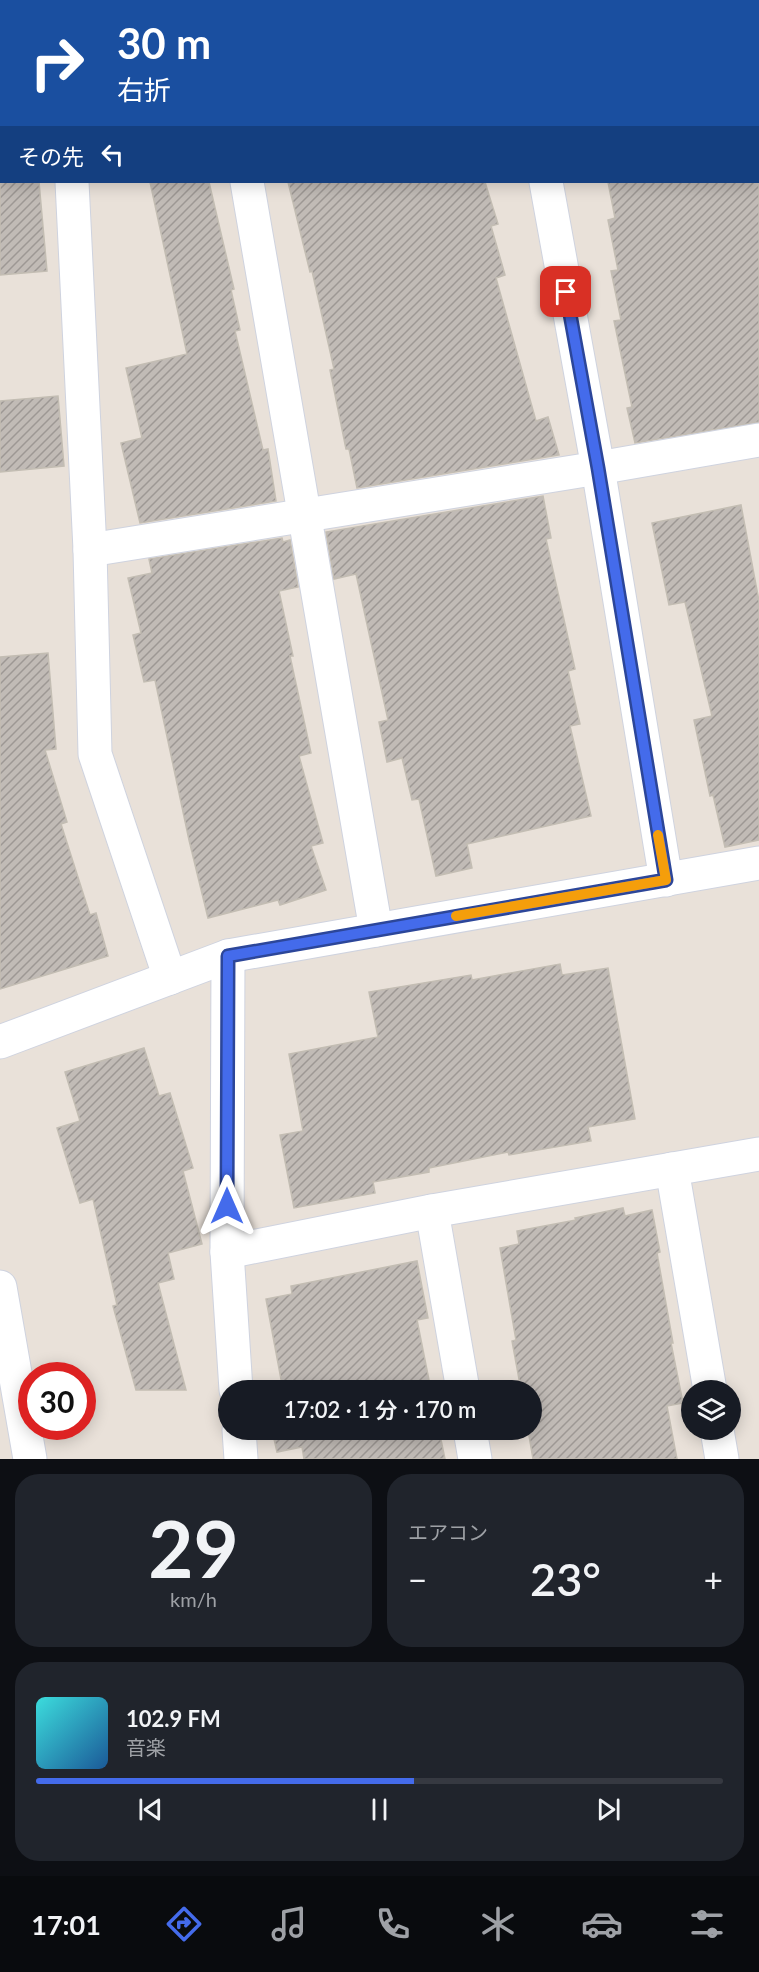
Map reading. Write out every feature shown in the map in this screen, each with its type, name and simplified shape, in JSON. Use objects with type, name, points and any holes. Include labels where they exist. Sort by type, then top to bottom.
[{"type":"street","points":[[72,183],[90,550],[95,754],[170,978]]},
{"type":"street","points":[[247,183],[376,930]]},
{"type":"street","points":[[546,183],[598,468],[666,880]]},
{"type":"street","points":[[90,550],[759,440]]},
{"type":"street","points":[[0,1042],[228,956],[759,863]]},
{"type":"street","points":[[228,956],[227,1252],[235,1380]]},
{"type":"street","points":[[227,1252],[432,1211],[759,1154]]},
{"type":"street","points":[[672,1169],[708,1380]]},
{"type":"street","points":[[432,1211],[461,1380]]},
{"type":"street","points":[[0,1287],[30,1459]]},
{"type":"street","points":[[240,1440],[241,1459]]},
{"type":"street","points":[[472,1440],[475,1459]]},
{"type":"street","points":[[719,1440],[722,1459]]},
{"type":"building","points":[[0,183],[39,183],[47,271],[0,275]]},
{"type":"building","points":[[150,183],[209,183],[234,289],[231,290],[240,330],[235,331],[263,450],[268,449],[276,501],[140,523],[121,443],[142,438],[126,368],[187,354]]},
{"type":"building","points":[[288,183],[485,183],[498,224],[491,226],[505,275],[496,278],[536,421],[548,417],[559,455],[357,488],[349,449],[346,449],[330,370],[334,369],[312,271],[310,272]]},
{"type":"building","points":[[608,183],[759,183],[759,422],[635,443],[627,408],[632,407],[614,321],[621,320],[611,271],[618,270],[608,220],[615,218]]},
{"type":"building","points":[[58,396],[64,466],[0,472],[0,401]]},
{"type":"building","points":[[543,496],[551,538],[546,539],[575,669],[568,671],[580,724],[570,726],[591,816],[467,844],[472,868],[436,876],[419,799],[412,800],[402,758],[387,762],[379,722],[388,720],[356,574],[334,579],[326,532]]},
{"type":"building","points":[[741,505],[759,601],[759,840],[725,847],[713,795],[710,796],[694,720],[712,716],[685,602],[669,605],[652,523]]},
{"type":"building","points":[[282,538],[283,542],[290,540],[298,587],[279,591],[293,656],[290,656],[311,753],[299,756],[323,843],[311,846],[326,890],[280,905],[278,900],[208,918],[155,680],[144,682],[133,635],[141,633],[128,578],[152,573],[149,559]]},
{"type":"building","points":[[48,653],[56,749],[45,750],[67,822],[61,824],[90,915],[96,913],[108,956],[0,989],[0,657]]},
{"type":"building","points":[[560,964],[562,975],[608,968],[635,1119],[588,1127],[591,1141],[509,1155],[508,1152],[429,1168],[429,1172],[373,1182],[375,1193],[294,1208],[280,1135],[303,1131],[289,1054],[378,1037],[369,992],[471,975],[472,980]]},
{"type":"building","points":[[144,1048],[159,1096],[170,1093],[193,1168],[183,1171],[202,1244],[168,1253],[174,1279],[158,1283],[186,1390],[136,1390],[113,1306],[117,1305],[93,1199],[80,1203],[57,1128],[80,1121],[65,1072]]},
{"type":"building","points":[[623,1208],[625,1216],[652,1210],[673,1343],[671,1343],[681,1393],[681,1403],[667,1406],[677,1459],[533,1459],[530,1440],[542,1440],[542,1380],[519,1380],[512,1341],[516,1340],[500,1248],[519,1244],[517,1231],[576,1220],[575,1218]]},
{"type":"building","points":[[417,1261],[428,1318],[417,1320],[429,1380],[281,1380],[266,1299],[292,1294],[291,1286]]},
{"type":"building","points":[[274,1440],[441,1440],[445,1459],[304,1459],[302,1447],[277,1452]]},
{"type":"slow traffic","points":[[456,916],[666,880],[658,835]]},
{"type":"route","points":[[227,1206],[228,956],[666,880],[598,468],[566,292]]}]
